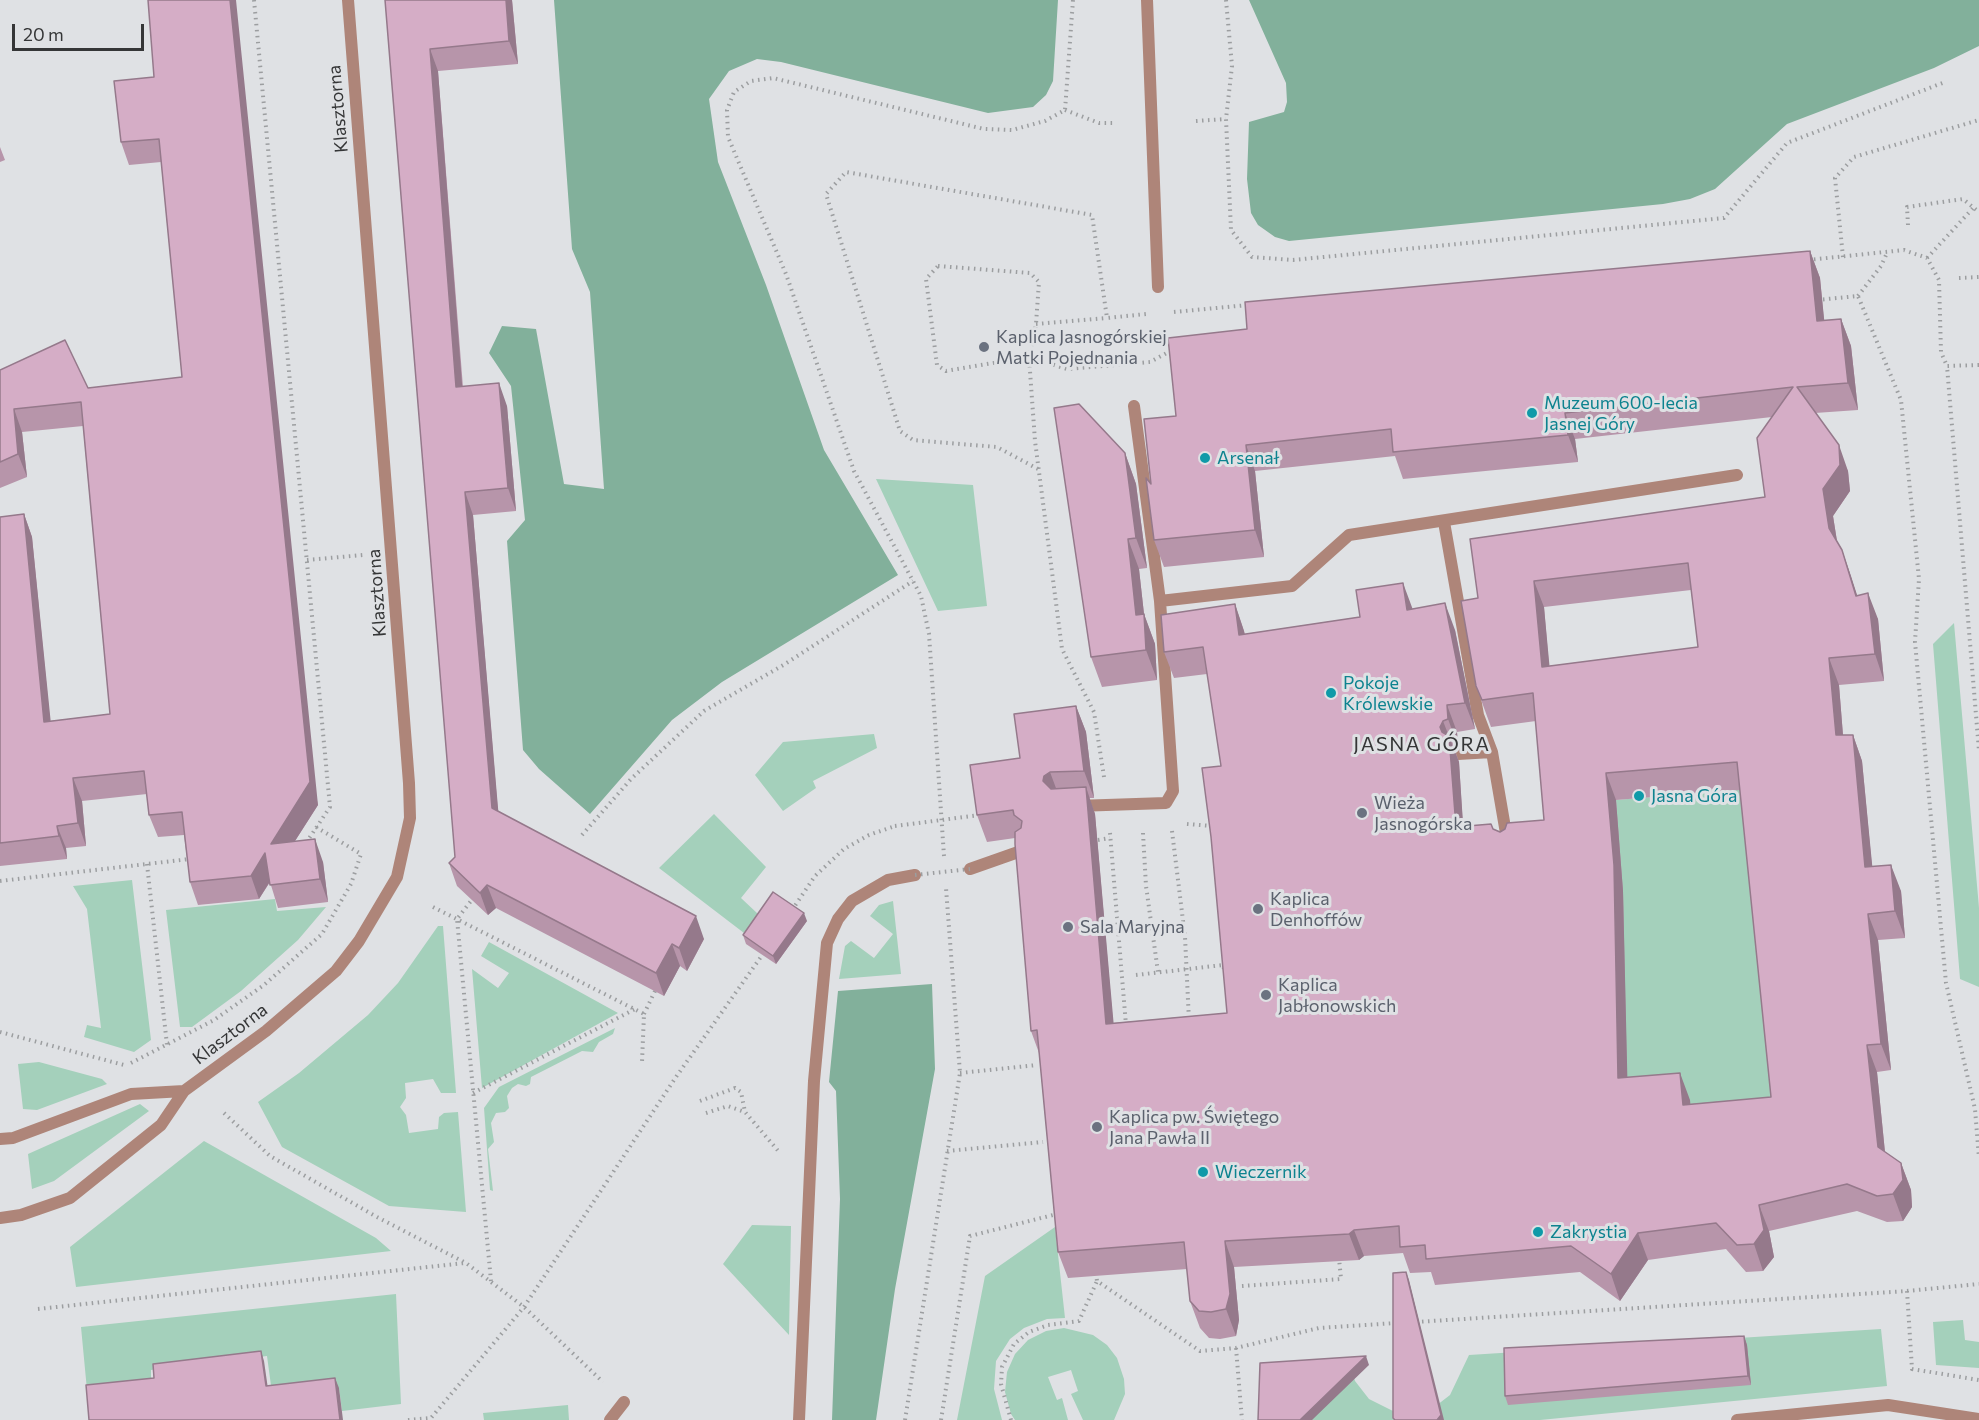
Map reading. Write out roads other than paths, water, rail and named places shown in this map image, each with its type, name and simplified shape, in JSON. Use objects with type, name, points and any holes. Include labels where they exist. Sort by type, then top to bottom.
[{"type":"street","name":"Klasztorna","points":[[0,1218],[21,1215],[70,1198],[161,1125],[183,1091],[266,1031],[336,971],[359,941],[398,877],[407,837],[410,783],[348,0]]},
{"type":"street","points":[[1147,0],[1158,287]]},
{"type":"street","points":[[1061,807],[1166,802],[1173,791],[1160,601],[1134,406]]},
{"type":"street","points":[[1160,601],[1292,586],[1349,535],[1737,475]]},
{"type":"street","points":[[1443,522],[1478,715],[1492,752],[1509,850]]},
{"type":"street","points":[[1458,754],[1492,752]]},
{"type":"street","points":[[970,868],[1024,850]]},
{"type":"street","points":[[799,1420],[814,1081],[827,944],[838,919],[852,901],[888,880],[915,875]]},
{"type":"street","points":[[0,1139],[13,1138],[131,1094],[183,1091]]},
{"type":"street","points":[[610,1420],[624,1402]]},
{"type":"street","points":[[1737,1420],[1888,1405],[1979,1419]]},
{"type":"place","name":"Kaplica Jasnogórskiej Matki Pojednania","points":[[984,347]]},
{"type":"place","name":"Muzeum 600-lecia Jasnej Góry","points":[[1532,413]]},
{"type":"place","name":"Arsenał","points":[[1205,458]]},
{"type":"place","name":"Pokoje Królewskie","points":[[1331,693]]},
{"type":"place","name":"Jasna Góra","points":[[1639,796]]},
{"type":"place","name":"Wieża Jasnogórska","points":[[1362,813]]},
{"type":"place","name":"Kaplica Denhoffów","points":[[1258,909]]},
{"type":"place","name":"Sala Maryjna","points":[[1068,927]]},
{"type":"place","name":"Kaplica Jabłonowskich","points":[[1266,995]]},
{"type":"place","name":"Kaplica pw. Świętego Jana Pawła II","points":[[1097,1127]]},
{"type":"place","name":"Wieczernik","points":[[1203,1172]]},
{"type":"place","name":"Zakrystia","points":[[1538,1232]]},
{"type":"district","name":"JASNA GÓRA","points":[[1422,744]]}]
